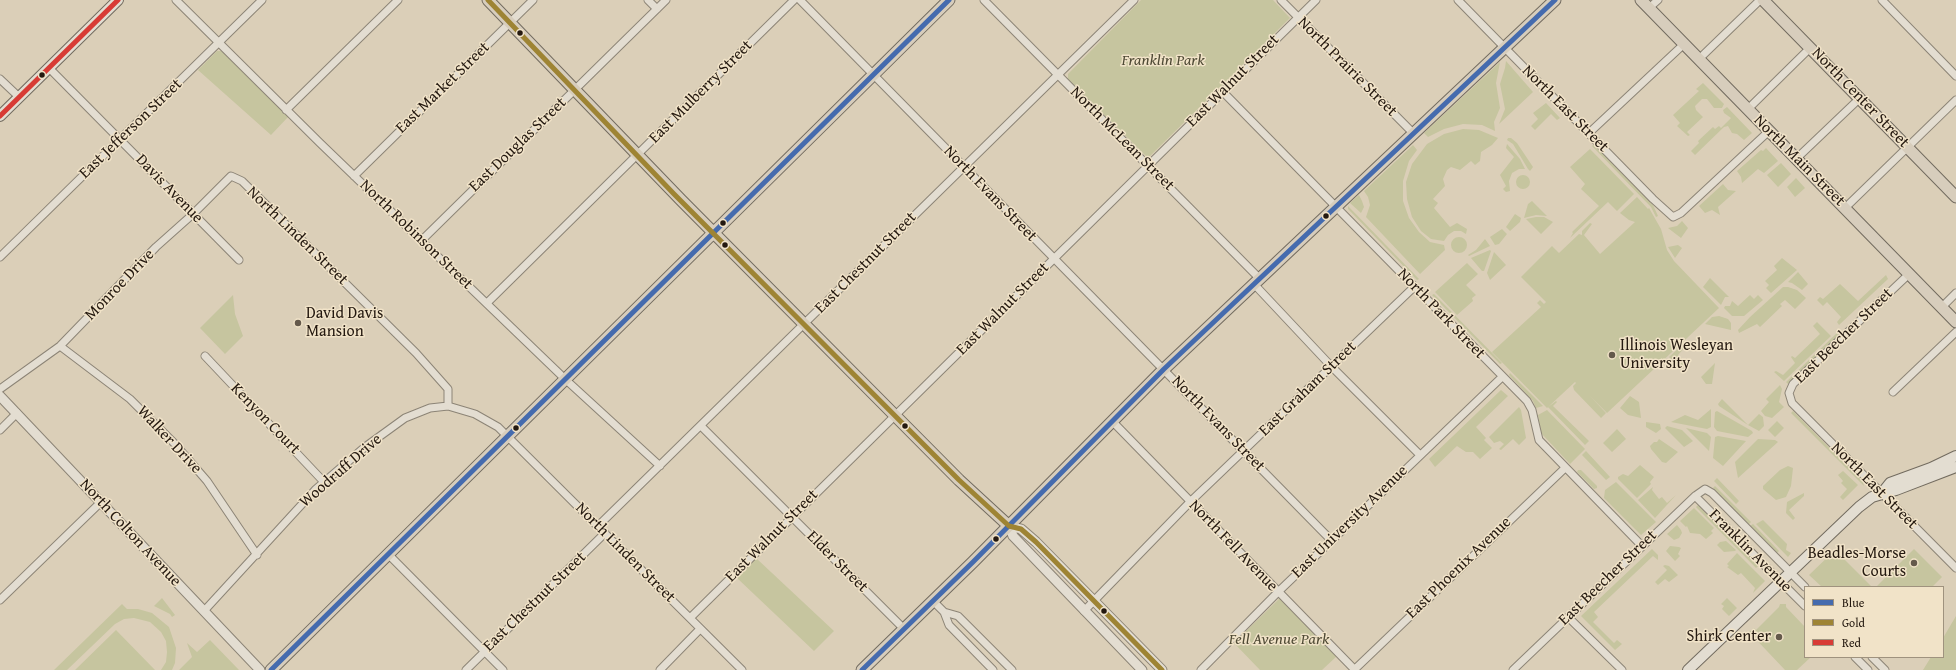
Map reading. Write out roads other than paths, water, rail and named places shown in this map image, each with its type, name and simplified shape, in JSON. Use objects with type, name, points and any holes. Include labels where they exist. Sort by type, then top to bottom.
[{"type":"main road","points":[[488,0],[713,233],[959,480],[1009,526]]},
{"type":"main road","points":[[271,670],[949,0]]},
{"type":"main road","points":[[862,670],[1009,526],[1164,369],[1256,280],[1555,0]]},
{"type":"main road","name":"North Main Street","points":[[1641,0],[1956,322]]},
{"type":"main road","name":"North Center Street","points":[[1764,0],[1956,197]]},
{"type":"main road","points":[[0,116],[49,68],[112,2]]},
{"type":"main road","points":[[1882,493],[1890,483],[1931,468],[1956,456]]},
{"type":"main road","points":[[1688,670],[1782,582],[1858,507],[1872,497],[1882,493],[1896,490],[1956,468]]},
{"type":"street","name":"North Robinson Street","points":[[176,0],[354,176],[565,379],[660,466]]},
{"type":"street","name":"East Jefferson Street","points":[[0,257],[262,0]]},
{"type":"street","points":[[286,110],[398,0]]},
{"type":"street","name":"East Market Street","points":[[354,176],[532,0]]},
{"type":"street","points":[[648,0],[657,9]]},
{"type":"street","name":"East Douglas Street","points":[[422,240],[666,0]]},
{"type":"street","name":"East Mulberry Street","points":[[487,303],[794,0]]},
{"type":"street","name":"North Evans Street","points":[[800,0],[1053,259],[1164,369],[1332,540]]},
{"type":"street","name":"North McLean Street","points":[[984,0],[1149,165],[1256,280],[1331,366],[1420,455]]},
{"type":"street","name":"East Chestnut Street","points":[[598,526],[1134,0]]},
{"type":"street","name":"North Prairie Street","points":[[1280,0],[1413,133]]},
{"type":"street","name":"East Walnut Street","points":[[690,618],[1316,0]]},
{"type":"street","name":"North East Street","points":[[1458,0],[1673,217],[1681,213],[1769,131]]},
{"type":"street","points":[[1649,8],[1658,0]]},
{"type":"street","points":[[1699,59],[1760,0]]},
{"type":"street","points":[[1882,0],[1956,76]]},
{"type":"street","points":[[1589,133],[1684,44]]},
{"type":"street","points":[[1748,110],[1810,48]]},
{"type":"street","name":"Davis Avenue","points":[[49,68],[239,260]]},
{"type":"street","points":[[0,79],[19,97]]},
{"type":"street","name":"North Park Street","points":[[1223,92],[1336,205],[1530,405],[1537,438],[1642,546]]},
{"type":"street","points":[[1796,159],[1860,98]]},
{"type":"street","points":[[1845,208],[1956,100]]},
{"type":"street","name":"Monroe Drive","points":[[0,389],[60,346],[156,246],[193,214],[222,186],[227,179],[231,176],[235,177]]},
{"type":"street","name":"North Linden Street","points":[[235,177],[242,181],[416,353],[448,389],[448,406]]},
{"type":"street","name":"East Beecher Street","points":[[1792,403],[1789,393],[1793,384],[1909,274]]},
{"type":"street","name":"East Graham Street","points":[[1084,611],[1190,502],[1414,287]]},
{"type":"street","points":[[1942,307],[1956,293]]},
{"type":"street","points":[[1893,392],[1956,332]]},
{"type":"street","name":"Walker Drive","points":[[60,346],[130,399],[174,443],[207,481],[256,555]]},
{"type":"street","name":"Kenyon Court","points":[[205,356],[324,482]]},
{"type":"street","name":"East University Avenue","points":[[1201,670],[1278,592],[1502,377]]},
{"type":"street","name":"North Colton Avenue","points":[[0,396],[260,670]]},
{"type":"street","name":"North East Street","points":[[1792,403],[1956,568]]},
{"type":"street","name":"Woodruff Drive","points":[[204,611],[324,482],[365,447],[405,418],[430,408],[448,406],[465,410],[487,419],[507,436]]},
{"type":"street","points":[[0,430],[17,413]]},
{"type":"street","name":"North Fell Avenue","points":[[1112,421],[1354,670]]},
{"type":"street","name":"Elder Street","points":[[701,426],[904,629]]},
{"type":"street","name":"North Linden Street","points":[[507,436],[742,670]]},
{"type":"street","name":"East Phoenix Avenue","points":[[1354,670],[1565,468]]},
{"type":"street","name":"East Beecher Street","points":[[1513,670],[1695,496],[1705,489]]},
{"type":"street","name":"Franklin Avenue","points":[[1705,489],[1712,493],[1804,587]]},
{"type":"street","name":"Franklin Avenue","points":[[1695,496],[1804,605]]},
{"type":"street","points":[[0,600],[101,502]]},
{"type":"street","points":[[1009,526],[1021,529],[1162,670]]},
{"type":"street","points":[[1009,526],[1013,536],[1142,670]]},
{"type":"street","name":"East Chestnut Street","points":[[466,670],[605,533]]},
{"type":"street","points":[[388,554],[503,670]]},
{"type":"street","points":[[933,601],[944,612],[949,625],[993,670]]},
{"type":"street","points":[[944,612],[958,616],[1012,670]]},
{"type":"street","points":[[1568,617],[1622,670]]},
{"type":"street","points":[[660,670],[700,629]]},
{"type":"street","points":[[1856,658],[1869,670],[1875,660],[1885,670]]},
{"type":"place","name":"David Davis Mansion","points":[[298,323]]},
{"type":"place","name":"Illinois Wesleyan University","points":[[1612,355]]},
{"type":"place","name":"Beadles-Morse Courts","points":[[1914,563]]},
{"type":"place","name":"Shirk Center","points":[[1779,637]]},
{"type":"park label","name":"Franklin Park","points":[[1163,61]]},
{"type":"park label","name":"Fell Avenue Park","points":[[1279,640]]}]
